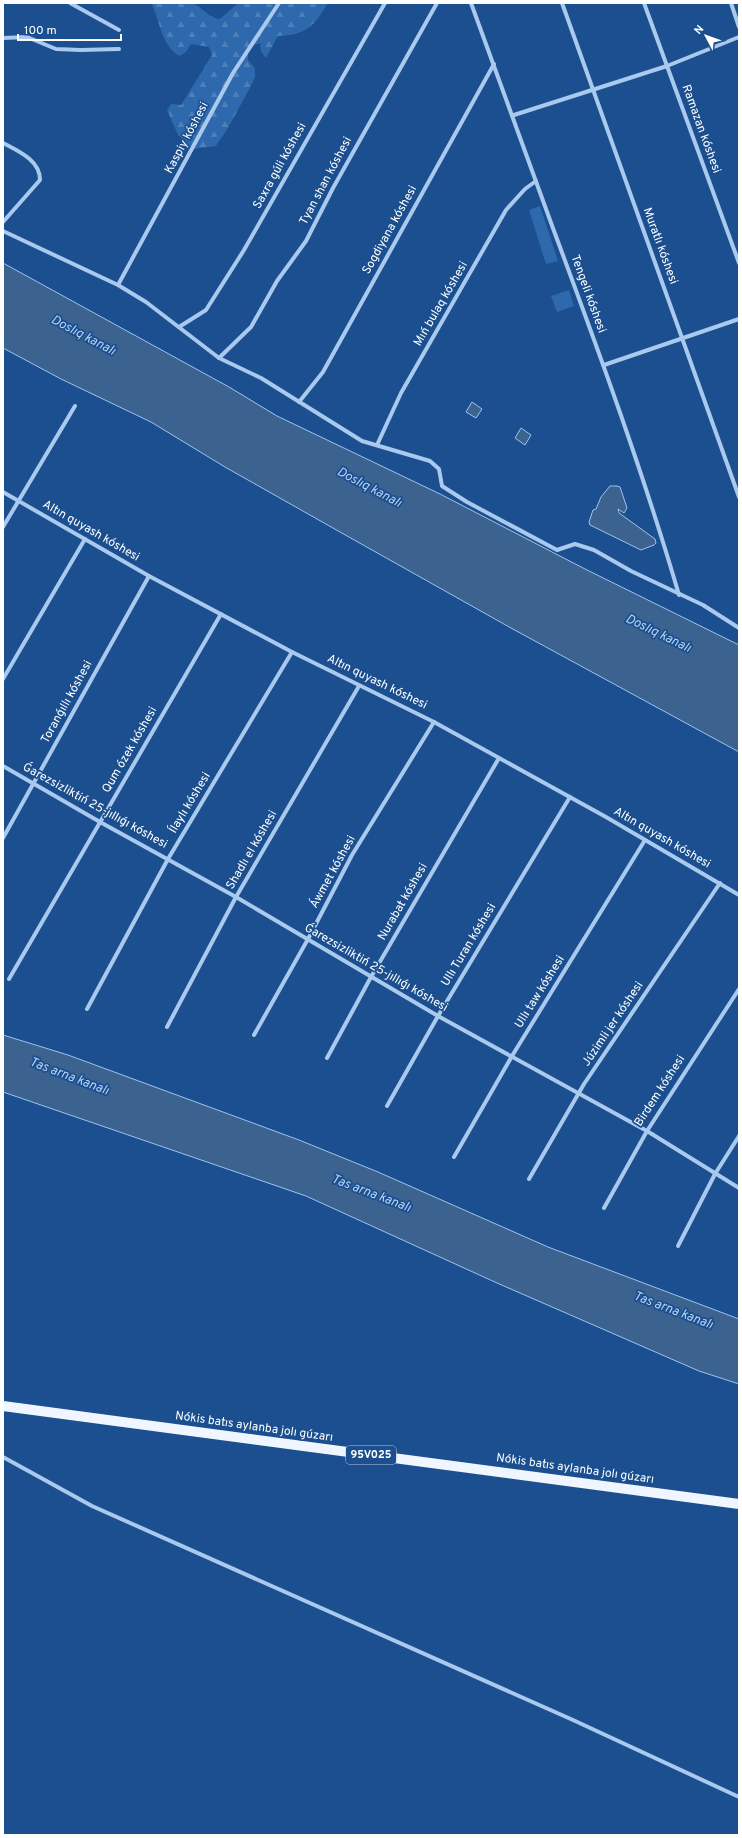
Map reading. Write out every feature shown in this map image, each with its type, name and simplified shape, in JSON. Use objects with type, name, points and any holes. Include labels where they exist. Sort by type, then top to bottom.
[{"type":"main road","name":"Nókis batıs aylanba jolı gúzarı","points":[[3,1406],[739,1504]]},
{"type":"street","points":[[70,3],[119,30]]},
{"type":"street","name":"Kaspiy kóshesi","points":[[118,285],[233,73],[279,3]]},
{"type":"street","name":"Saxra gúli kóshesi","points":[[179,326],[206,310],[233,268],[385,3]]},
{"type":"street","name":"Tyan shan kóshesi","points":[[219,358],[251,327],[277,281],[306,241],[332,188],[437,3]]},
{"type":"street","name":"Tengeli kóshesi","points":[[471,3],[514,115],[536,181],[604,366],[655,511],[679,595]]},
{"type":"street","name":"Muratlı kóshesi","points":[[562,3],[739,497]]},
{"type":"street","name":"Ramazan kóshesi","points":[[644,3],[739,263]]},
{"type":"street","points":[[731,3],[739,27]]},
{"type":"street","points":[[3,38],[27,37],[56,49],[119,49]]},
{"type":"street","points":[[514,115],[667,66],[739,37]]},
{"type":"street","name":"Sogdiyana kóshesi","points":[[299,402],[323,372],[494,64]]},
{"type":"street","points":[[3,143],[30,158],[40,172],[40,180],[3,222]]},
{"type":"street","name":"Mıń bulaq kóshesi","points":[[377,445],[401,393],[506,210],[524,189],[536,181]]},
{"type":"street","points":[[3,231],[118,285],[146,302],[219,358],[261,378],[362,441],[430,461],[439,469],[442,486],[467,502],[557,550],[575,544],[594,550],[631,571],[679,595],[703,605],[739,628]]},
{"type":"street","points":[[604,366],[739,319]]},
{"type":"street","points":[[3,527],[76,406]]},
{"type":"street","name":"Altın quyash kóshesi","points":[[3,492],[149,576],[292,652],[434,722],[570,797],[739,895]]},
{"type":"street","points":[[3,680],[85,539]]},
{"type":"street","name":"Toranǵıllı kóshesi","points":[[3,838],[149,576]]},
{"type":"street","name":"Qum ózek kóshesi","points":[[9,979],[221,614]]},
{"type":"street","name":"Ílaylı kóshesi","points":[[87,1009],[168,859],[292,652]]},
{"type":"street","name":"Shadlı el kóshesi","points":[[167,1027],[236,897],[359,686]]},
{"type":"street","name":"Áwmet kóshesi","points":[[254,1035],[308,940],[352,855],[434,722]]},
{"type":"street","name":"Nurabat kóshesi","points":[[327,1058],[371,977],[499,758]]},
{"type":"street","name":"Ǵarezsizliktiń 25-jıllıǵı kóshesi","points":[[3,766],[100,822],[236,897],[438,1016],[579,1092],[647,1131],[714,1174],[739,1188]]},
{"type":"street","name":"Ullı Turan kóshesi","points":[[387,1106],[438,1016],[570,797]]},
{"type":"street","name":"Ullı taw kóshesi","points":[[454,1157],[512,1056],[645,840]]},
{"type":"street","name":"Júzimli jer kóshesi","points":[[529,1179],[579,1092],[720,884]]},
{"type":"street","name":"Birdem kóshesi","points":[[604,1208],[647,1131],[739,988]]},
{"type":"street","points":[[678,1246],[714,1174],[739,1136]]},
{"type":"street","points":[[3,1457],[92,1506],[566,1717],[739,1796]]},
{"type":"green space","points":[[151,3],[192,3],[207,14],[220,19],[238,3],[327,4],[318,19],[302,32],[278,36],[266,58],[261,51],[260,43],[248,47],[248,60],[255,68],[255,77],[252,84],[228,128],[216,146],[193,149],[178,135],[167,110],[171,104],[181,105],[212,55],[209,47],[191,44],[186,52],[179,56],[173,51],[164,39]]},
{"type":"green space","points":[[540,206],[558,261],[546,264],[529,210]]},
{"type":"green space","points":[[569,290],[574,306],[557,312],[551,296]]},
{"type":"water","name":"Doslıq kanalı","points":[[3,263],[229,387],[277,416],[440,494],[585,569],[739,645],[739,752],[511,628],[225,467],[151,422],[61,379],[3,348]]},
{"type":"water","points":[[472,402],[482,409],[476,418],[466,412]]},
{"type":"water","points":[[521,428],[531,435],[525,445],[515,438]]},
{"type":"water","points":[[610,486],[620,487],[627,508],[624,513],[618,509],[619,513],[655,539],[656,543],[654,545],[641,550],[590,525],[589,522],[593,510],[596,509],[601,497]]},
{"type":"water","name":"Tas arna kanalı","points":[[3,1035],[68,1055],[299,1140],[378,1172],[548,1247],[739,1319],[739,1384],[699,1371],[497,1283],[306,1196],[3,1092]]}]
